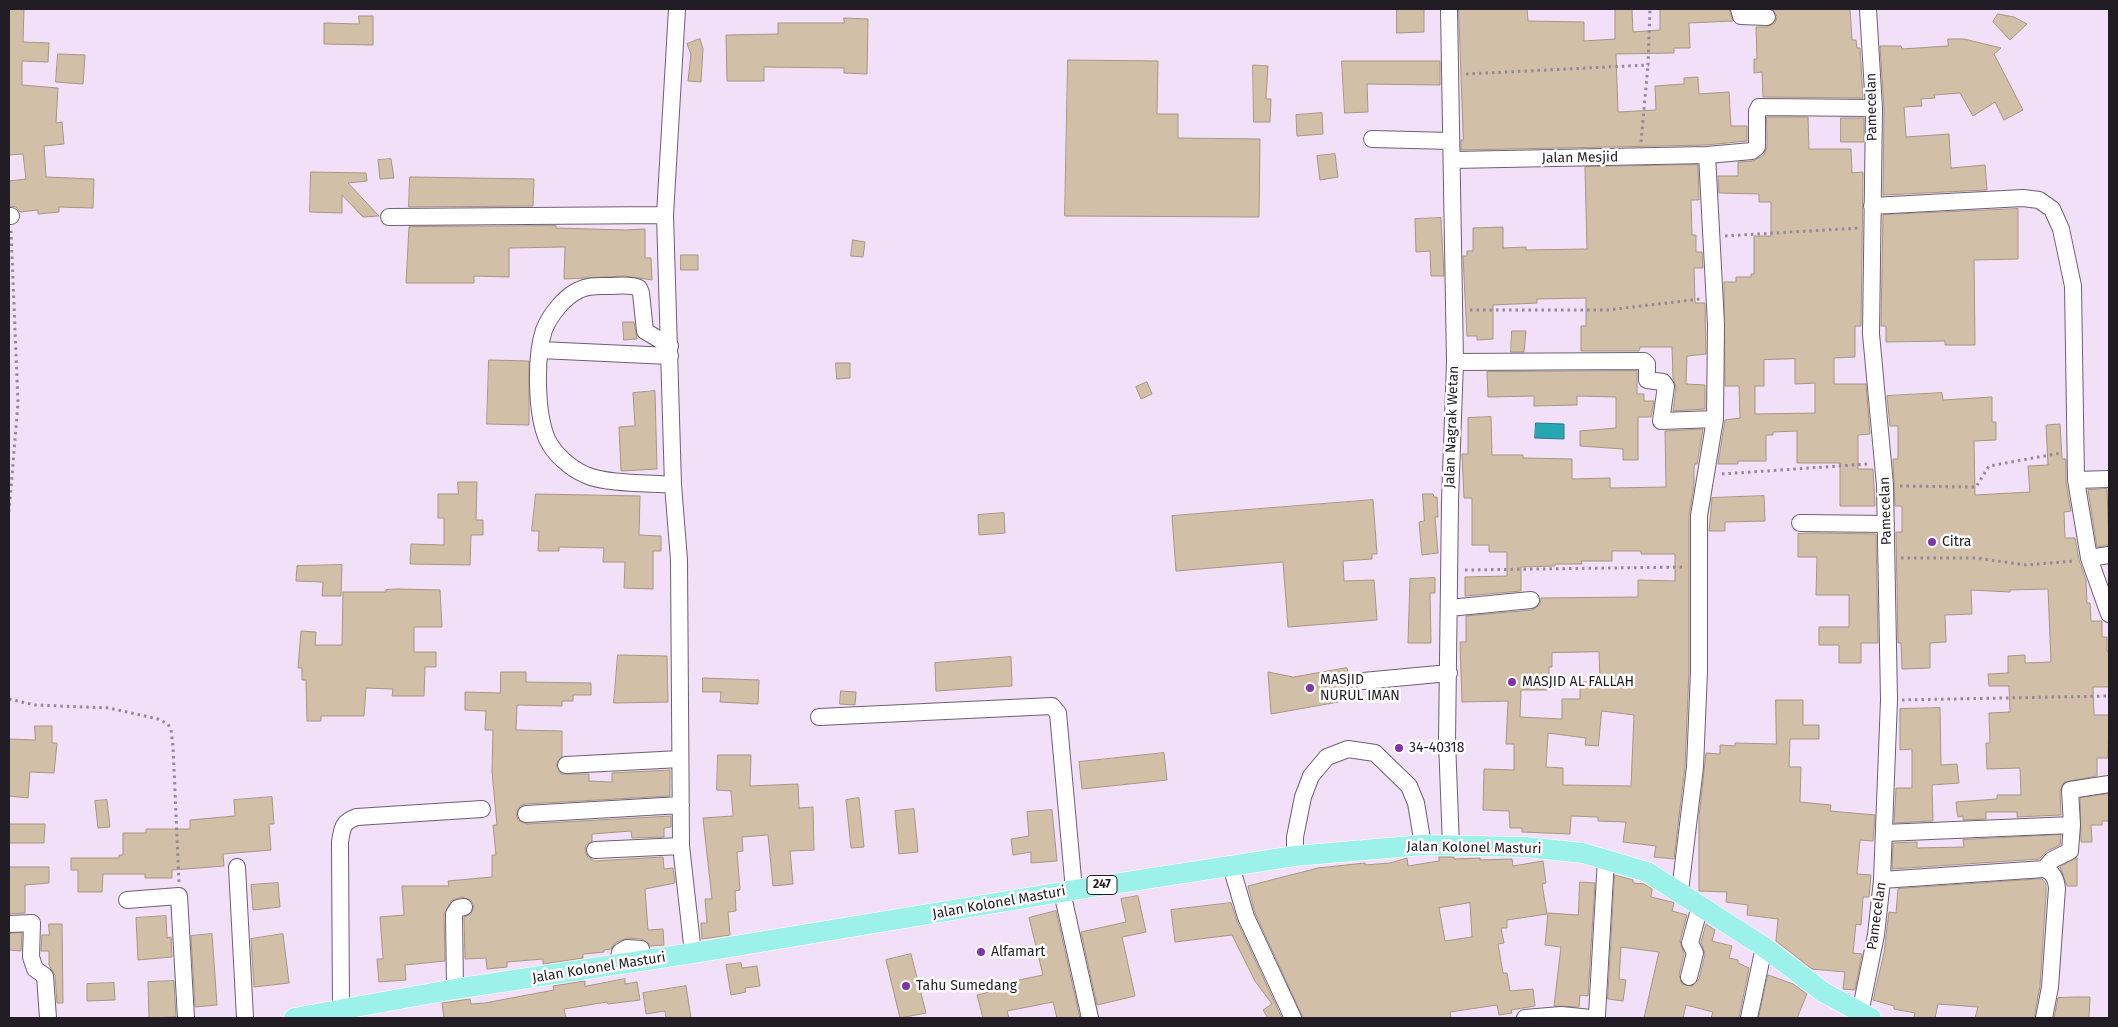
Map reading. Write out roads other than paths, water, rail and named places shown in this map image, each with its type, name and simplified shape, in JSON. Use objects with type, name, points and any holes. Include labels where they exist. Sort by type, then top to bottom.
[{"type":"main road","name":"Jalan Kolonel Masturi","points":[[294,1018],[455,989],[645,961],[1068,891],[1295,856],[1424,845],[1526,847],[1583,853],[1647,872],[1680,891],[1764,947],[1823,992],[1865,1016]]},
{"type":"street","points":[[677,9],[665,215],[673,485],[679,560],[681,846],[693,953]]},
{"type":"street","name":"Jalan Nagrak Wetan","points":[[1448,9],[1453,160],[1455,362],[1446,741],[1451,846]]},
{"type":"street","points":[[1739,9],[1740,16],[1767,17]]},
{"type":"street","name":"Pamecelan","points":[[1865,1016],[1882,880],[1889,700],[1888,558],[1884,463],[1871,334],[1874,108],[1868,9]]},
{"type":"street","name":"Jalan Mesjid","points":[[1453,160],[1707,155],[1756,149],[1757,112],[1760,107],[1874,108]]},
{"type":"street","points":[[1372,139],[1451,141]]},
{"type":"street","points":[[1680,891],[1695,767],[1699,671],[1699,516],[1715,419],[1715,298],[1707,155]]},
{"type":"street","points":[[1872,206],[2023,198],[2039,200],[2052,209],[2061,229],[2073,286],[2076,480],[2090,558],[2109,614]]},
{"type":"street","points":[[389,217],[665,215]]},
{"type":"street","points":[[670,351],[645,330],[639,288],[629,286],[589,286],[578,290],[558,307],[544,331],[540,350],[540,412],[548,441],[564,461],[584,474],[596,479],[673,485]]},
{"type":"street","points":[[540,350],[670,351]]},
{"type":"street","points":[[1455,362],[1644,361],[1647,364],[1647,380],[1663,382],[1666,386],[1661,421],[1715,419]]},
{"type":"street","points":[[2076,480],[2109,479]]},
{"type":"street","points":[[1800,524],[1886,524]]},
{"type":"street","points":[[2090,558],[2109,555]]},
{"type":"street","points":[[1449,608],[1531,600]]},
{"type":"street","points":[[1362,681],[1449,673]]},
{"type":"street","points":[[819,717],[1052,706],[1056,708],[1058,713],[1068,891],[1090,1018]]},
{"type":"street","points":[[1295,856],[1295,837],[1303,797],[1311,776],[1327,757],[1348,749],[1375,753],[1409,786],[1416,803],[1424,845]]},
{"type":"street","points":[[566,765],[680,759]]},
{"type":"street","points":[[2044,869],[2052,860],[2070,851],[2072,825],[2070,790],[2109,784]]},
{"type":"street","points":[[526,814],[680,804]]},
{"type":"street","points":[[341,1010],[340,842],[342,827],[347,820],[357,817],[482,809]]},
{"type":"street","points":[[1884,834],[2072,825]]},
{"type":"street","points":[[595,850],[681,846]]},
{"type":"street","points":[[1525,1018],[1592,1018],[1597,1015],[1606,859]]},
{"type":"street","points":[[1231,866],[1246,916],[1293,1018]]},
{"type":"street","points":[[238,867],[245,1018]]},
{"type":"street","points":[[1882,880],[2044,869],[2054,875],[2057,888],[2050,986],[2044,1018]]},
{"type":"street","points":[[127,900],[179,896],[186,1018]]},
{"type":"street","points":[[1689,977],[1695,953],[1690,942],[1700,906]]},
{"type":"street","points":[[455,989],[454,914],[458,908],[464,908]]},
{"type":"street","points":[[9,924],[32,923],[31,957],[36,969],[45,975],[48,1018]]},
{"type":"street","points":[[1749,1018],[1764,947]]},
{"type":"water","points":[[1536,423],[1564,424],[1564,439],[1535,438]]},
{"type":"place","name":"Citra","points":[[1932,542]]},
{"type":"place","name":"MASJID AL FALLAH","points":[[1512,682]]},
{"type":"place","name":"MASJID NURUL IMAN","points":[[1310,688]]},
{"type":"place","name":"34-40318","points":[[1399,748]]},
{"type":"place","name":"Alfamart","points":[[981,952]]},
{"type":"place","name":"Tahu Sumedang","points":[[906,986]]}]
